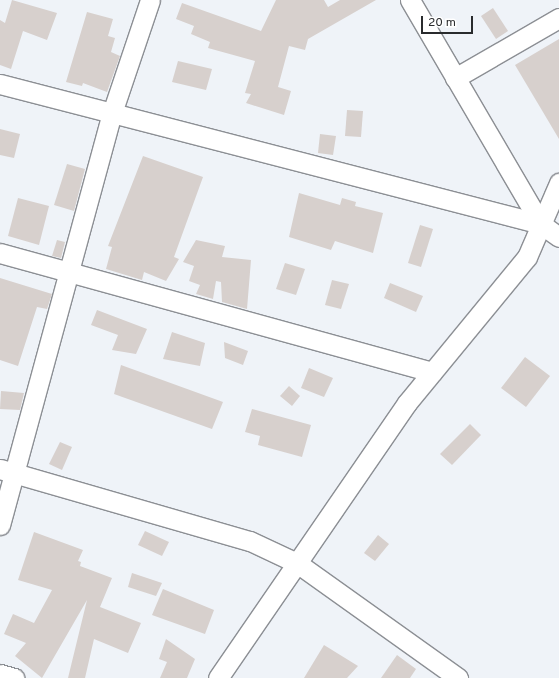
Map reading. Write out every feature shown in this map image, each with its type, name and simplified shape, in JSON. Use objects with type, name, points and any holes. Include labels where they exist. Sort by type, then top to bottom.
[{"type":"street","points":[[0,525],[7,471],[70,272],[112,113],[150,0]]},
{"type":"street","points":[[410,0],[541,224]]},
{"type":"street","points":[[455,78],[559,18]]},
{"type":"street","points":[[0,84],[541,224],[559,237]]},
{"type":"street","points":[[218,678],[407,403],[527,258],[559,183]]},
{"type":"street","points":[[0,253],[432,372]]},
{"type":"street","points":[[7,471],[250,541],[297,563],[458,678]]},
{"type":"street","points":[[0,674],[14,678]]},
{"type":"building","points":[[12,0],[57,13],[47,40],[23,31],[11,69],[0,65],[0,20],[5,23]]},
{"type":"building","points":[[276,0],[324,0],[328,7],[340,0],[376,0],[308,39],[305,50],[289,46],[278,87],[291,91],[284,115],[246,103],[251,94],[245,93],[255,61],[208,48],[210,42],[191,34],[194,26],[176,19],[182,3],[261,31]]},
{"type":"building","points":[[493,8],[508,31],[496,39],[481,16]]},
{"type":"building","points":[[87,12],[113,19],[108,36],[115,38],[111,52],[120,56],[107,92],[83,83],[82,86],[66,82]]},
{"type":"building","points":[[559,39],[559,139],[515,65]]},
{"type":"building","points":[[178,61],[212,69],[206,90],[172,82]]},
{"type":"building","points":[[347,110],[363,111],[361,137],[345,136]]},
{"type":"building","points":[[0,129],[20,134],[14,158],[0,155]]},
{"type":"building","points":[[320,134],[336,136],[333,155],[318,153]]},
{"type":"building","points":[[143,156],[203,177],[174,257],[179,259],[166,281],[144,272],[142,280],[106,269],[112,247],[108,246]]},
{"type":"building","points":[[67,164],[85,169],[74,211],[54,205]]},
{"type":"building","points":[[299,193],[340,205],[342,198],[356,202],[355,206],[383,213],[373,253],[335,241],[331,250],[289,237]]},
{"type":"building","points":[[18,198],[49,206],[39,245],[8,236]]},
{"type":"building","points":[[420,225],[433,229],[421,267],[408,263]]},
{"type":"building","points":[[57,240],[65,242],[61,258],[52,256]]},
{"type":"building","points":[[196,240],[225,246],[222,257],[251,260],[247,309],[222,302],[221,282],[216,281],[213,299],[196,294],[200,285],[189,281],[194,266],[183,262]]},
{"type":"building","points":[[285,263],[305,269],[296,295],[276,289]]},
{"type":"building","points":[[0,278],[52,294],[47,309],[37,307],[18,366],[0,360]]},
{"type":"building","points":[[332,280],[349,284],[341,309],[325,305]]},
{"type":"building","points":[[390,283],[423,296],[416,312],[384,298]]},
{"type":"building","points":[[97,310],[147,329],[136,354],[112,350],[118,335],[91,325]]},
{"type":"building","points":[[172,332],[205,343],[200,366],[163,359]]},
{"type":"building","points":[[224,342],[248,351],[243,365],[225,358]]},
{"type":"building","points":[[525,357],[550,376],[526,407],[501,388]]},
{"type":"building","points":[[121,365],[223,402],[212,429],[114,394]]},
{"type":"building","points":[[309,368],[333,378],[324,397],[301,388]]},
{"type":"building","points":[[289,386],[300,396],[292,406],[280,396]]},
{"type":"building","points":[[1,391],[24,393],[20,410],[0,409]]},
{"type":"building","points":[[252,409],[311,425],[302,457],[258,445],[260,436],[245,432]]},
{"type":"building","points":[[470,424],[481,435],[452,465],[440,454]]},
{"type":"building","points":[[60,442],[72,447],[62,470],[49,464]]},
{"type":"building","points":[[145,531],[169,542],[162,556],[138,545]]},
{"type":"building","points":[[34,532],[83,550],[78,561],[81,562],[80,566],[112,578],[100,607],[141,623],[128,653],[94,639],[85,678],[68,678],[87,600],[42,678],[15,656],[26,643],[4,634],[13,614],[34,623],[52,590],[18,580]]},
{"type":"building","points":[[378,535],[389,544],[375,561],[364,553]]},
{"type":"building","points":[[132,573],[162,583],[156,596],[128,587]]},
{"type":"building","points":[[163,589],[214,610],[205,634],[152,615]]},
{"type":"building","points":[[166,639],[195,659],[187,678],[160,678],[167,662],[159,659]]},
{"type":"building","points":[[324,645],[358,666],[347,678],[304,678]]},
{"type":"building","points":[[397,655],[416,669],[410,678],[381,678]]}]
